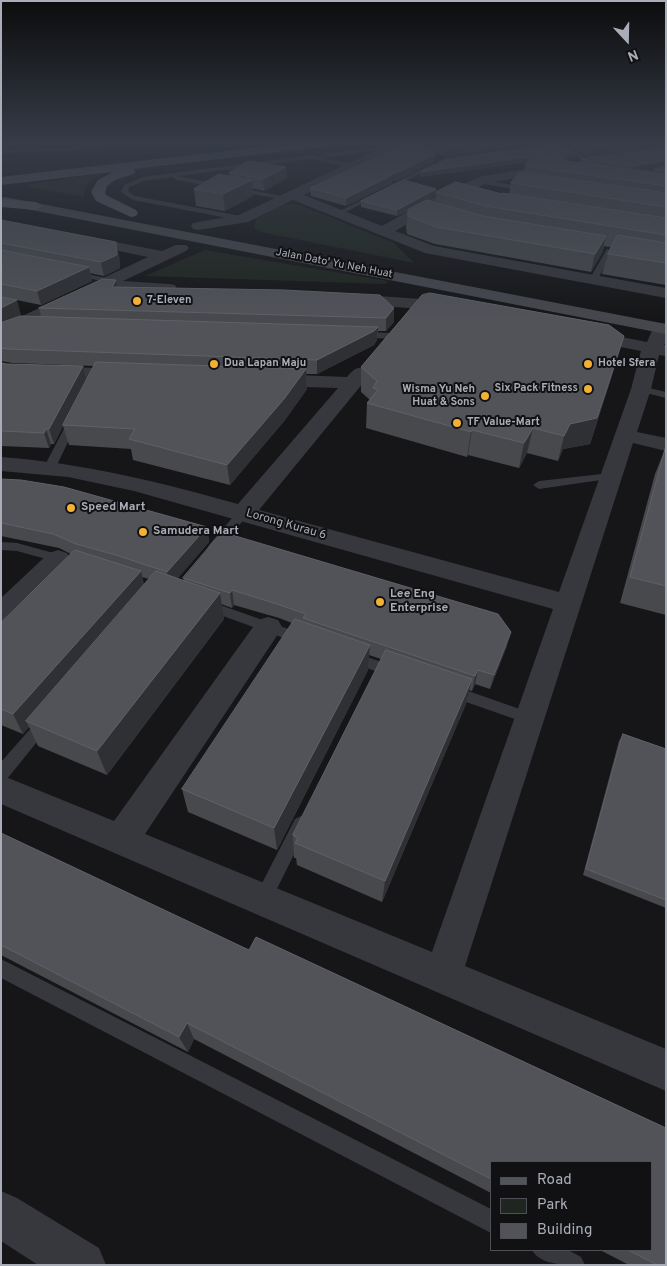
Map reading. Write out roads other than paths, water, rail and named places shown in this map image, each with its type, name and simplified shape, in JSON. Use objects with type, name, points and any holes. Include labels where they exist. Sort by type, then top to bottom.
[{"type":"main road","name":"Jalan Dato' Yu Neh Huat","points":[[69,201],[198,226],[246,241],[661,339]]},
{"type":"main road","points":[[107,201],[131,213]]},
{"type":"main road","name":"Jalan Dato' Yu Neh Huat","points":[[1,202],[36,206],[162,231],[246,241],[429,268]]},
{"type":"main road","points":[[162,231],[178,239],[181,248],[246,241]]},
{"type":"main road","points":[[563,292],[649,314],[655,318],[661,339]]},
{"type":"street","points":[[198,226],[243,219],[280,201]]},
{"type":"street","points":[[301,201],[430,250],[666,293]]},
{"type":"street","points":[[382,232],[424,213],[443,201]]},
{"type":"street","points":[[243,219],[242,226],[246,241]]},
{"type":"street","points":[[66,236],[164,256]]},
{"type":"street","points":[[1,333],[19,325],[41,320],[107,283],[181,248]]},
{"type":"street","points":[[107,283],[189,290]]},
{"type":"street","points":[[334,298],[421,304],[467,312]]},
{"type":"street","points":[[243,513],[421,304]]},
{"type":"street","points":[[17,307],[41,320]]},
{"type":"street","points":[[443,974],[625,435],[653,392],[661,339],[567,332]]},
{"type":"street","points":[[1,368],[11,371],[96,378],[147,376]]},
{"type":"street","points":[[255,380],[353,383]]},
{"type":"street","points":[[625,435],[666,445]]},
{"type":"street","name":"Lorong Kurau 6","points":[[1,464],[50,467],[92,475],[243,513],[568,604]]},
{"type":"street","points":[[1,614],[68,561]]},
{"type":"street","points":[[121,840],[268,627]]},
{"type":"street","points":[[1,789],[443,974],[666,1070]]},
{"type":"street","points":[[1,1214],[82,1265]]},
{"type":"lane","points":[[149,201],[243,219]]},
{"type":"lane","points":[[338,214],[364,201]]},
{"type":"lane","points":[[601,249],[620,252]]},
{"type":"lane","points":[[593,280],[610,251]]},
{"type":"lane","points":[[67,272],[107,283]]},
{"type":"lane","points":[[353,335],[392,336]]},
{"type":"lane","points":[[50,467],[80,408]]},
{"type":"lane","points":[[539,485],[611,476]]},
{"type":"lane","points":[[205,557],[243,513]]},
{"type":"lane","points":[[1,546],[17,547],[68,561]]},
{"type":"lane","points":[[193,601],[319,645]]},
{"type":"lane","points":[[336,651],[407,676]]},
{"type":"lane","points":[[371,683],[379,666]]},
{"type":"lane","points":[[435,686],[529,718]]},
{"type":"lane","points":[[1,774],[52,714]]},
{"type":"lane","points":[[264,900],[306,813]]},
{"type":"lane","points":[[1,968],[490,1221]]},
{"type":"lane","points":[[546,1251],[573,1265]]},
{"type":"place","name":"7-Eleven","points":[[137,301]]},
{"type":"place","name":"Dua Lapan Maju","points":[[214,364]]},
{"type":"place","name":"Hotel Sfera","points":[[588,364]]},
{"type":"place","name":"Six Pack Fitness","points":[[588,389]]},
{"type":"place","name":"Wisma Yu Neh Huat & Sons","points":[[485,396]]},
{"type":"place","name":"TF Value-Mart","points":[[457,423]]},
{"type":"place","name":"Speed Mart","points":[[71,508]]},
{"type":"place","name":"Samudera Mart","points":[[143,532]]},
{"type":"place","name":"Lee Eng Enterprise","points":[[380,602]]}]
